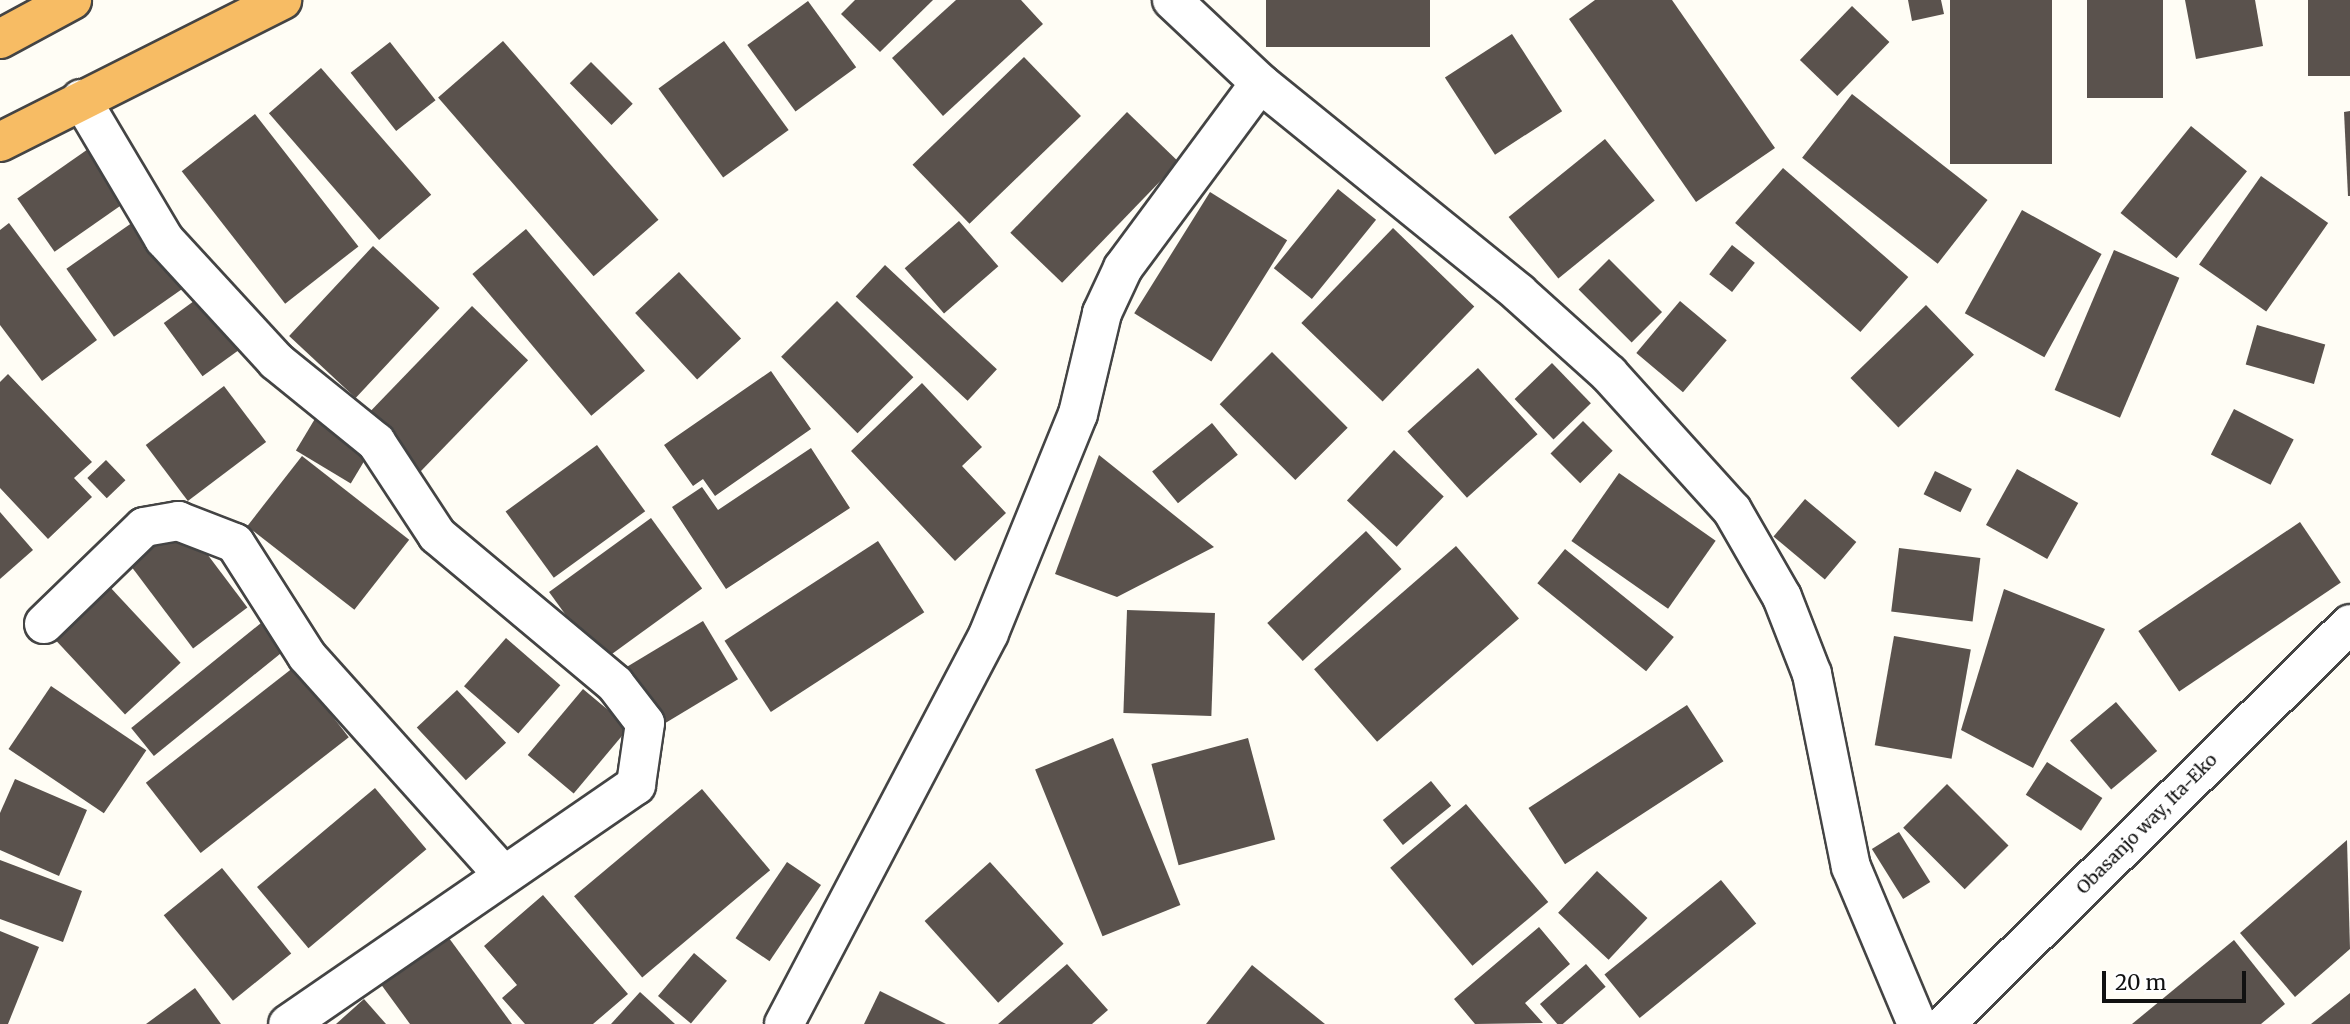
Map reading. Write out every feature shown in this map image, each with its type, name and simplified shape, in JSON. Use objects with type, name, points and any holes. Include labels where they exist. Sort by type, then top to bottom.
[{"type":"highway","points":[[0,39],[72,0]]},
{"type":"highway","points":[[0,142],[282,0]]},
{"type":"street","points":[[1172,0],[1260,83],[1589,356],[1731,510],[1782,597],[1812,674],[1851,867],[1917,1024]]},
{"type":"street","points":[[784,1024],[989,633],[1078,414],[1102,313],[1123,268],[1260,83]]},
{"type":"street","points":[[81,99],[174,249],[276,361],[376,442],[437,535],[615,684],[646,723],[636,785],[593,819],[502,873],[288,1024]]},
{"type":"street","points":[[44,624],[144,527],[178,521],[235,543],[307,656],[502,873]]},
{"type":"street","name":"Obasanjo way, Ita-Eko","points":[[1945,1024],[2350,624]]},
{"type":"building","points":[[855,0],[933,0],[880,52],[841,14]]},
{"type":"building","points":[[956,0],[1021,0],[1043,24],[943,116],[892,58]]},
{"type":"building","points":[[1266,0],[1430,0],[1430,47],[1266,47]]},
{"type":"building","points":[[1595,0],[1672,0],[1775,148],[1696,202],[1569,19]]},
{"type":"building","points":[[1908,0],[1941,0],[1944,14],[1912,21]]},
{"type":"building","points":[[1950,0],[2052,0],[2052,164],[1950,164]]},
{"type":"building","points":[[2087,0],[2163,0],[2163,98],[2087,98]]},
{"type":"building","points":[[2185,0],[2255,0],[2263,46],[2196,59]]},
{"type":"building","points":[[2308,0],[2350,0],[2350,76],[2308,76]]},
{"type":"building","points":[[808,1],[856,67],[796,111],[747,45]]},
{"type":"building","points":[[1852,6],[1889,42],[1837,96],[1800,60]]},
{"type":"building","points":[[1512,34],[1562,111],[1495,155],[1445,78]]},
{"type":"building","points":[[503,41],[658,220],[594,276],[438,97]]},
{"type":"building","points":[[724,41],[789,130],[723,178],[658,89]]},
{"type":"building","points":[[390,42],[436,100],[396,131],[351,73]]},
{"type":"building","points":[[1024,57],[1081,116],[969,224],[913,165]]},
{"type":"building","points":[[591,62],[633,104],[612,125],[570,83]]},
{"type":"building","points":[[321,68],[431,195],[379,240],[269,113]]},
{"type":"building","points":[[1852,94],[1988,200],[1938,264],[1802,158]]},
{"type":"building","points":[[2350,111],[2350,196],[2348,196],[2344,112]]},
{"type":"building","points":[[1127,112],[1179,162],[1062,283],[1010,233]]},
{"type":"building","points":[[255,114],[358,246],[285,304],[182,171]]},
{"type":"building","points":[[2191,126],[2247,171],[2176,258],[2121,213]]},
{"type":"building","points":[[1605,139],[1655,200],[1558,278],[1509,217]]},
{"type":"building","points":[[91,147],[128,200],[55,252],[17,199]]},
{"type":"building","points":[[1783,168],[1908,277],[1860,332],[1735,223]]},
{"type":"building","points":[[2261,176],[2328,223],[2266,312],[2199,264]]},
{"type":"building","points":[[1338,189],[1376,220],[1312,299],[1274,268]]},
{"type":"building","points":[[1210,192],[1287,240],[1211,361],[1134,313]]},
{"type":"building","points":[[2022,210],[2102,254],[2044,357],[1965,313]]},
{"type":"building","points":[[136,220],[184,288],[114,337],[66,269]]},
{"type":"building","points":[[959,221],[998,266],[944,314],[905,268]]},
{"type":"building","points":[[9,223],[97,340],[42,381],[0,325],[0,230]]},
{"type":"building","points":[[1393,228],[1474,306],[1383,401],[1301,323]]},
{"type":"building","points":[[526,229],[645,371],[591,416],[472,274]]},
{"type":"building","points":[[1732,245],[1755,263],[1732,292],[1709,274]]},
{"type":"building","points":[[373,246],[440,308],[356,398],[289,336]]},
{"type":"building","points":[[2114,250],[2179,278],[2120,418],[2055,390]]},
{"type":"building","points":[[1609,259],[1662,312],[1632,342],[1579,289]]},
{"type":"building","points":[[885,265],[997,369],[968,401],[856,296]]},
{"type":"building","points":[[679,272],[741,339],[697,379],[635,313]]},
{"type":"building","points":[[205,293],[244,346],[203,376],[164,323]]},
{"type":"building","points":[[837,301],[913,377],[858,433],[781,357]]},
{"type":"building","points":[[1680,301],[1727,340],[1683,392],[1636,353]]},
{"type":"building","points":[[1926,305],[1974,355],[1898,428],[1850,378]]},
{"type":"building","points":[[472,306],[528,360],[418,474],[362,420]]},
{"type":"building","points":[[2257,325],[2325,345],[2314,384],[2246,364]]},
{"type":"building","points":[[1272,352],[1348,428],[1295,480],[1220,404]]},
{"type":"building","points":[[1552,363],[1591,403],[1553,439],[1515,399]]},
{"type":"building","points":[[1478,368],[1538,434],[1467,498],[1407,432]]},
{"type":"building","points":[[771,371],[811,429],[715,496],[703,479],[693,486],[664,445]]},
{"type":"building","points":[[8,374],[92,462],[74,478],[92,497],[48,539],[0,488],[0,382]]},
{"type":"building","points":[[922,383],[982,447],[962,466],[1006,513],[955,561],[851,451]]},
{"type":"building","points":[[224,386],[266,442],[188,501],[146,445]]},
{"type":"building","points":[[2234,409],[2294,439],[2271,485],[2211,454]]},
{"type":"building","points":[[316,417],[371,450],[351,483],[296,450]]},
{"type":"building","points":[[1583,421],[1613,451],[1580,483],[1550,454]]},
{"type":"building","points":[[1212,423],[1238,455],[1178,503],[1152,471]]},
{"type":"building","points":[[597,445],[645,511],[554,578],[506,511]]},
{"type":"building","points":[[811,448],[850,508],[726,589],[672,507],[702,487],[718,510]]},
{"type":"building","points":[[1394,450],[1444,496],[1397,547],[1347,500]]},
{"type":"building","points":[[1099,455],[1214,547],[1117,597],[1055,574]]},
{"type":"building","points":[[302,456],[409,540],[354,610],[247,526]]},
{"type":"building","points":[[106,460],[125,480],[107,498],[87,478]]},
{"type":"building","points":[[2017,469],[2078,503],[2047,559],[1986,525]]},
{"type":"building","points":[[1935,471],[1972,489],[1960,512],[1924,494]]},
{"type":"building","points":[[1619,473],[1716,541],[1668,609],[1571,541]]},
{"type":"building","points":[[1805,499],[1856,542],[1825,580],[1774,537]]},
{"type":"building","points":[[0,512],[33,550],[0,579]]},
{"type":"building","points":[[651,518],[702,588],[600,662],[549,592]]},
{"type":"building","points":[[183,522],[247,607],[193,648],[129,563]]},
{"type":"building","points":[[2300,522],[2341,583],[2179,692],[2138,631]]},
{"type":"building","points":[[1366,531],[1401,569],[1303,661],[1267,623]]},
{"type":"building","points":[[878,541],[924,612],[771,712],[725,641]]},
{"type":"building","points":[[1456,546],[1519,618],[1377,742],[1314,669]]},
{"type":"building","points":[[1899,548],[1980,558],[1973,622],[1891,612]]},
{"type":"building","points":[[1565,549],[1674,637],[1646,671],[1537,583]]},
{"type":"building","points":[[109,586],[181,663],[125,715],[53,638]]},
{"type":"building","points":[[2004,589],[2105,629],[2033,768],[1961,730]]},
{"type":"building","points":[[1127,610],[1215,613],[1211,716],[1123,713]]},
{"type":"building","points":[[703,621],[738,679],[659,727],[624,668]]},
{"type":"building","points":[[261,623],[284,651],[154,756],[131,728]]},
{"type":"building","points":[[1894,636],[1971,650],[1952,759],[1875,745]]},
{"type":"building","points":[[506,638],[560,685],[518,734],[464,686]]},
{"type":"building","points":[[294,667],[349,737],[201,853],[146,783]]},
{"type":"building","points":[[51,686],[146,750],[104,813],[9,749]]},
{"type":"building","points":[[583,689],[629,728],[574,793],[528,755]]},
{"type":"building","points":[[457,690],[506,743],[466,780],[417,728]]},
{"type":"building","points":[[2116,702],[2157,751],[2111,790],[2070,741]]},
{"type":"building","points":[[1687,705],[1723,761],[1565,864],[1528,808]]},
{"type":"building","points":[[1113,738],[1180,905],[1103,936],[1035,769]]},
{"type":"building","points":[[1248,738],[1275,839],[1179,865],[1151,764]]},
{"type":"building","points":[[2047,762],[2102,798],[2081,831],[2026,795]]},
{"type":"building","points":[[15,779],[87,810],[59,876],[0,850],[0,813]]},
{"type":"building","points":[[1431,781],[1451,806],[1403,845],[1383,820]]},
{"type":"building","points":[[1947,784],[2009,846],[1965,889],[1903,828]]},
{"type":"building","points":[[375,788],[426,849],[308,948],[257,887]]},
{"type":"building","points":[[702,789],[770,870],[642,978],[574,896]]},
{"type":"building","points":[[1466,804],[1548,902],[1472,966],[1390,868]]},
{"type":"building","points":[[1899,832],[1930,882],[1903,899],[1872,849]]},
{"type":"building","points":[[2347,840],[2350,949],[2295,997],[2240,933]]},
{"type":"building","points":[[0,860],[82,891],[63,942],[0,919]]},
{"type":"building","points":[[787,862],[821,885],[770,961],[736,938]]},
{"type":"building","points":[[990,862],[1064,944],[998,1003],[925,921]]},
{"type":"building","points":[[222,868],[291,953],[233,1001],[164,915]]},
{"type":"building","points":[[1597,871],[1647,918],[1609,960],[1558,913]]},
{"type":"building","points":[[1721,880],[1756,924],[1640,1018],[1604,974]]},
{"type":"building","points":[[543,895],[628,994],[593,1024],[525,1024],[502,998],[517,985],[484,946]]},
{"type":"building","points":[[1539,927],[1570,964],[1525,1003],[1543,1023],[1475,1024],[1454,999]]},
{"type":"building","points":[[0,931],[39,947],[8,1024],[0,1024]]},
{"type":"building","points":[[446,934],[512,1024],[410,1024],[380,983]]},
{"type":"building","points":[[2234,940],[2285,1004],[2261,1024],[2132,1024]]},
{"type":"building","points":[[694,953],[727,981],[691,1024],[658,996]]},
{"type":"building","points":[[1067,964],[1108,1010],[1092,1024],[998,1024]]},
{"type":"building","points":[[1586,964],[1606,987],[1563,1024],[1557,1024],[1540,1004]]},
{"type":"building","points":[[1252,965],[1325,1024],[1206,1024]]},
{"type":"building","points":[[195,988],[221,1024],[146,1024]]},
{"type":"building","points":[[880,991],[946,1024],[864,1024]]},
{"type":"building","points":[[640,992],[675,1024],[611,1024]]},
{"type":"building","points":[[2350,993],[2350,1024],[2311,1024]]},
{"type":"building","points":[[364,999],[386,1024],[336,1024]]}]
